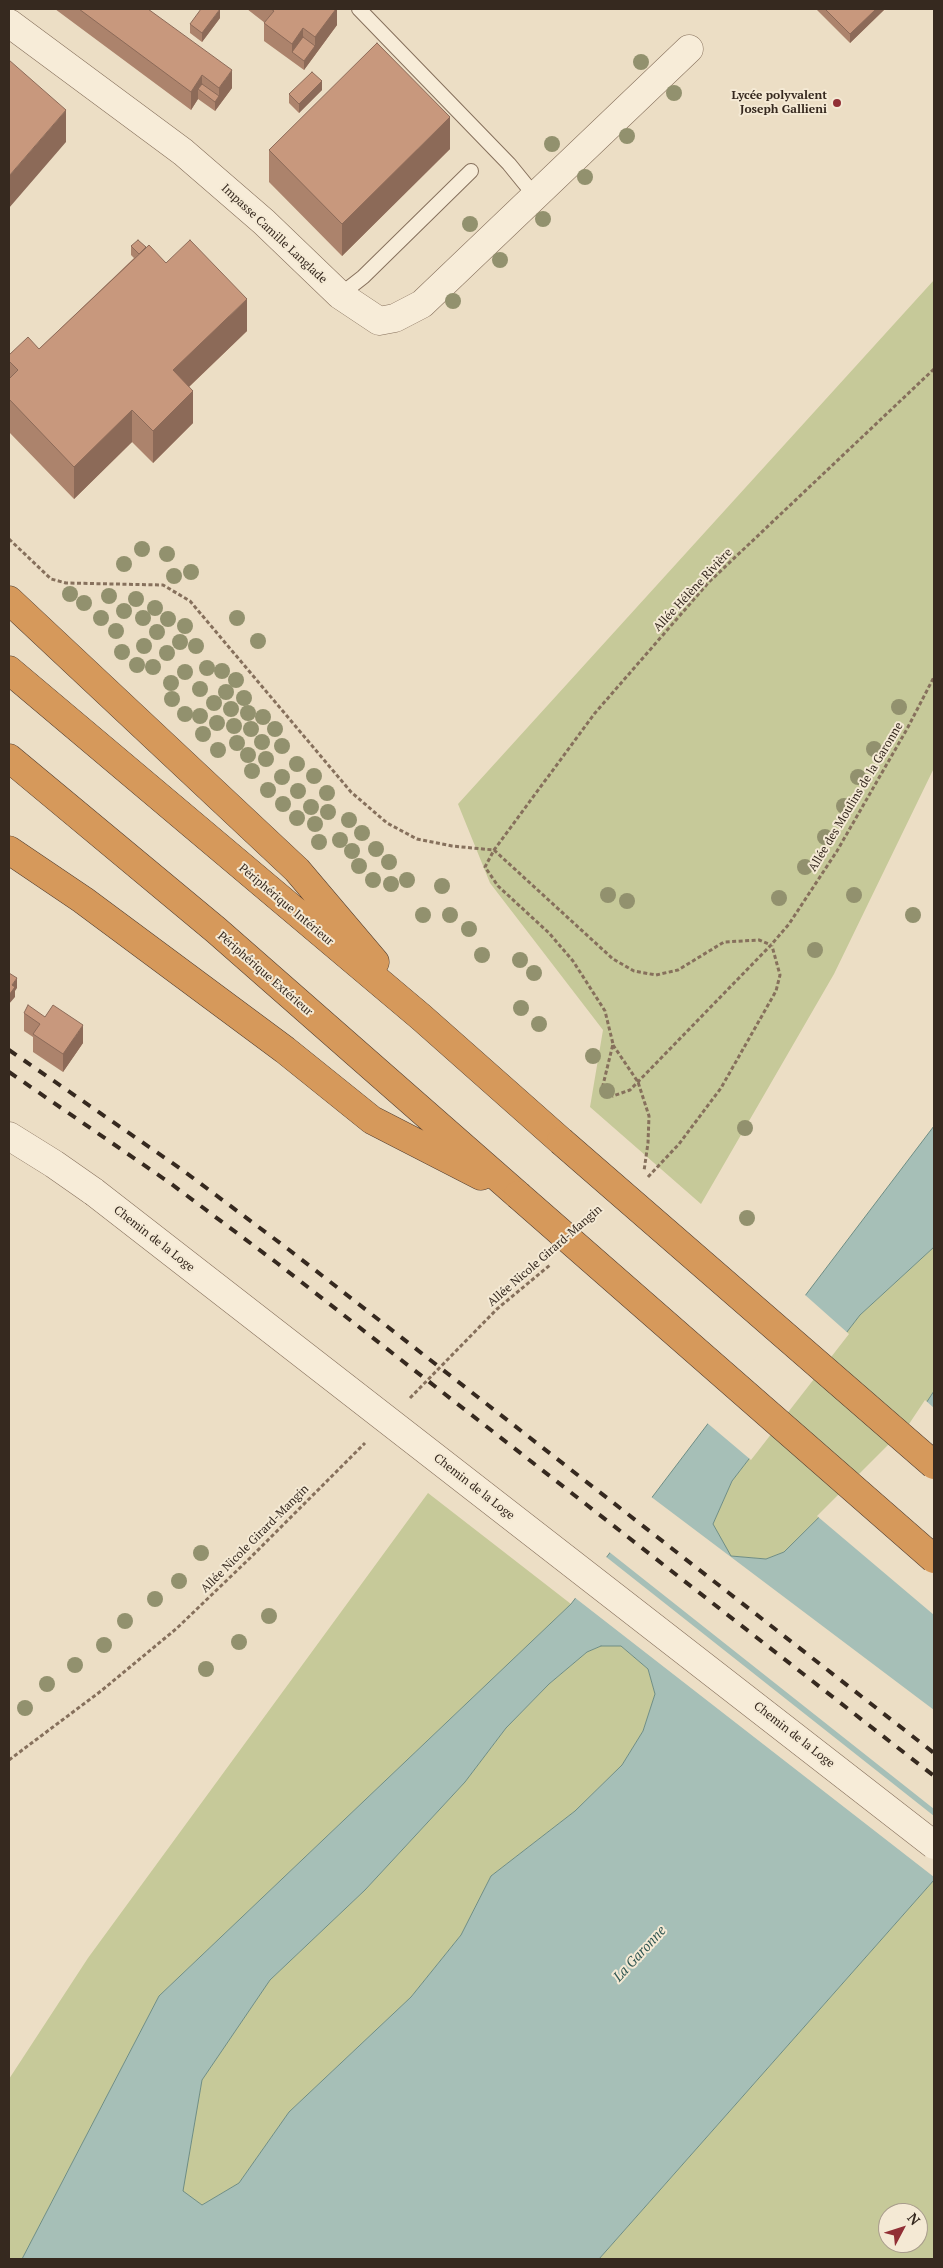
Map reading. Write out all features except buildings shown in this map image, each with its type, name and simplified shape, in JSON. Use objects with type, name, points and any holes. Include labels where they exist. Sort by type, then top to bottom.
[{"type":"highway","points":[[9,600],[297,870],[422,1017]]},
{"type":"highway","name":"Périphérique Intérieur","points":[[9,670],[422,1017],[561,1141],[934,1465]]},
{"type":"highway","name":"Périphérique Extérieur","points":[[9,758],[216,930],[518,1195]]},
{"type":"highway","points":[[9,850],[91,905],[285,1050],[372,1120],[518,1195],[934,1559]]},
{"type":"street","name":"Impasse Camille Langlade","points":[[9,23],[182,152],[264,222],[340,295],[379,321],[395,318],[422,304],[688,49]]},
{"type":"street","name":"Chemin de la Loge","points":[[9,1136],[94,1192],[934,1845]]},
{"type":"lane","points":[[359,9],[509,164],[535,196]]},
{"type":"lane","points":[[340,295],[363,277],[471,171]]},
{"type":"path","name":"Allée Hélène Rivière","points":[[494,850],[595,713],[709,582],[934,369]]},
{"type":"path","points":[[9,539],[51,579],[66,583],[162,584],[190,601],[352,792],[387,823],[417,839],[452,846],[494,850],[613,959],[634,971],[656,975],[678,970],[724,942],[759,940],[771,945],[780,975],[776,991],[721,1088],[679,1144],[643,1182],[649,1116],[638,1082],[613,1044],[605,1011],[573,961],[549,933],[498,886],[485,867],[494,850]]},
{"type":"path","name":"Allée des Moulins de la Garonne","points":[[613,1044],[603,1085],[607,1092],[613,1096],[630,1090],[771,945],[789,924],[836,850],[907,729],[934,677]]},
{"type":"path","name":"Allée Nicole Girard-Mangin","points":[[406,1401],[498,1310],[557,1259]]},
{"type":"path","name":"Allée Nicole Girard-Mangin","points":[[9,1760],[101,1691],[176,1629],[371,1437]]},
{"type":"green space","points":[[934,280],[934,768],[834,974],[701,1204],[590,1107],[603,1030],[490,883],[458,804]]},
{"type":"green space","points":[[934,1247],[934,1391],[911,1426],[784,1552],[766,1559],[730,1556],[713,1524],[732,1481],[860,1315]]},
{"type":"green space","points":[[428,1493],[571,1604],[159,1996],[22,2259],[9,2259],[9,2079],[88,1958]]},
{"type":"green space","points":[[601,1646],[621,1646],[648,1669],[655,1694],[643,1731],[622,1765],[575,1811],[491,1876],[461,1935],[411,1997],[289,2112],[239,2183],[202,2205],[182,2191],[202,2080],[270,1980],[365,1890],[465,1782],[506,1728],[549,1684],[587,1652]]},
{"type":"green space","points":[[934,1880],[934,2259],[599,2259]]},
{"type":"water","name":"La Garonne","points":[[934,1126],[934,1247],[860,1315],[732,1481],[713,1524],[731,1556],[766,1559],[784,1552],[911,1426],[934,1391],[934,1880],[599,2259],[22,2259],[159,1996],[571,1604]],"holes":[[[601,1646],[621,1646],[648,1669],[655,1694],[643,1731],[622,1765],[575,1811],[491,1876],[461,1935],[411,1997],[289,2112],[239,2183],[202,2205],[183,2191],[202,2080],[270,1980],[365,1890],[465,1782],[506,1728],[549,1684],[587,1652]]]},
{"type":"pier","points":[[804,1294],[849,1334],[751,1460],[706,1422]]},
{"type":"pier","points":[[925,1400],[934,1408],[934,1615],[817,1516],[909,1424]]},
{"type":"pier","points":[[650,1496],[934,1710],[934,1809],[608,1551]]},
{"type":"pier","points":[[605,1556],[934,1816],[934,1877],[574,1597]]},
{"type":"railway","points":[[9,1050],[181,1169],[288,1249],[934,1753]]},
{"type":"railway","points":[[9,1072],[170,1183],[277,1263],[934,1776]]},
{"type":"place","name":"Lycée polyvalent Joseph Gallieni","points":[[837,103]]}]
